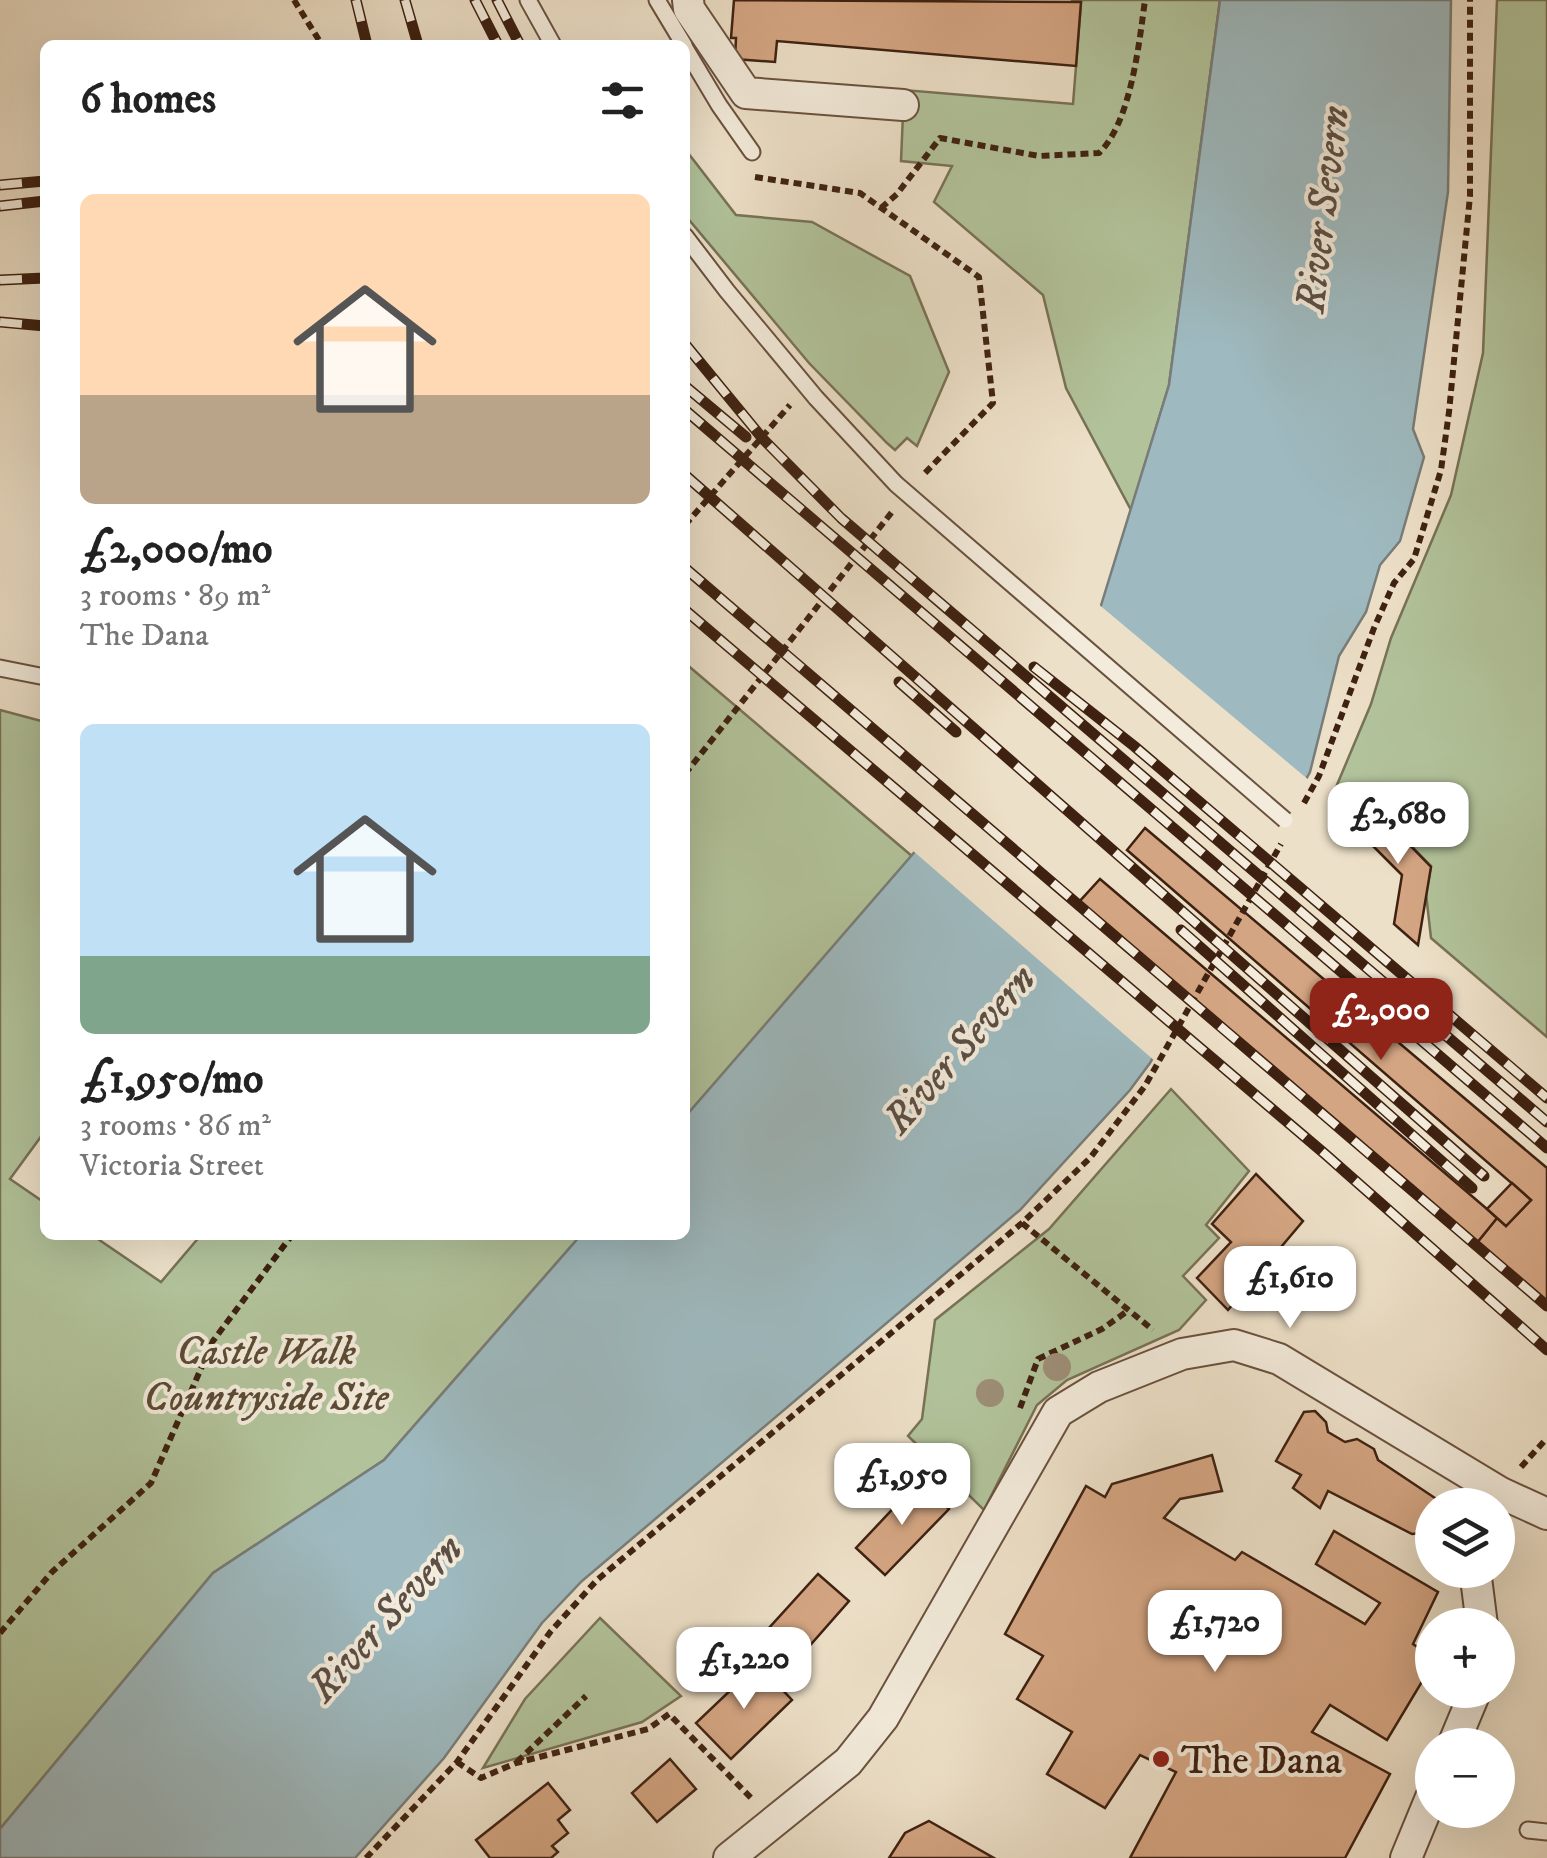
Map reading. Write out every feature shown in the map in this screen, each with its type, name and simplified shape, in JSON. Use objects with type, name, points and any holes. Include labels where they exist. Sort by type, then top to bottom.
[{"type":"street","points":[[688,0],[690,9],[746,93],[903,105]]},
{"type":"street","points":[[730,1858],[848,1762],[884,1718],[1058,1412],[1098,1387],[1182,1354],[1234,1344],[1279,1359],[1503,1488]]},
{"type":"street","points":[[1515,1495],[1547,1514]]},
{"type":"street","points":[[1406,1858],[1418,1828]]},
{"type":"lane","points":[[528,0],[550,40]]},
{"type":"lane","points":[[658,0],[681,40]]},
{"type":"lane","points":[[690,56],[752,152]]},
{"type":"lane","points":[[690,242],[792,371],[896,484],[1287,824]]},
{"type":"lane","points":[[0,668],[40,676]]},
{"type":"lane","points":[[1528,1830],[1547,1832]]},
{"type":"path","points":[[294,0],[319,40]]},
{"type":"path","points":[[881,208],[898,194],[940,138],[1038,156],[1100,153],[1114,138],[1138,51],[1145,0]]},
{"type":"path","points":[[1300,811],[1319,776],[1394,583],[1414,560],[1440,470],[1470,196],[1470,0]]},
{"type":"path","points":[[752,152],[755,180],[860,193],[979,277],[994,403],[916,482]]},
{"type":"path","points":[[690,523],[791,406],[772,388],[792,371]]},
{"type":"path","points":[[690,768],[904,497]]},
{"type":"path","points":[[366,1858],[457,1762],[551,1631],[597,1580],[1022,1224],[1090,1158],[1145,1086],[1287,824]]},
{"type":"path","points":[[1022,1224],[1165,1339]]},
{"type":"path","points":[[0,1633],[52,1572],[151,1483],[213,1341],[288,1240]]},
{"type":"path","points":[[1022,1398],[1038,1358],[1102,1330],[1129,1310]]},
{"type":"path","points":[[1506,1488],[1547,1438]]},
{"type":"path","points":[[516,1763],[586,1696]]},
{"type":"path","points":[[457,1762],[481,1778],[516,1763],[648,1729],[669,1714],[775,1824]]},
{"type":"green space","points":[[1071,0],[1220,0],[1169,385],[1131,510],[1066,388],[1043,295],[934,202],[952,166],[901,161],[904,90],[1073,104],[1081,3]]},
{"type":"green space","points":[[1497,0],[1547,0],[1547,1037],[1431,938],[1426,894],[1431,866],[1365,799],[1350,823],[1334,792],[1371,704],[1391,638],[1451,495],[1483,353]]},
{"type":"green space","points":[[690,155],[736,215],[812,222],[910,276],[949,372],[917,446],[907,438],[895,450],[809,363],[690,221]]},
{"type":"green space","points":[[690,667],[913,857],[690,1111]]},
{"type":"green space","name":"Castle Walk Countryside Site","points":[[0,710],[40,721],[40,1138],[10,1179],[40,1200],[40,1240],[99,1240],[161,1282],[197,1240],[577,1240],[384,1460],[213,1573],[0,1829]]},
{"type":"green space","points":[[1171,1089],[1249,1171],[1206,1225],[1219,1238],[1183,1276],[1206,1300],[1179,1330],[1067,1380],[1037,1405],[984,1510],[908,1436],[922,1419],[935,1320],[1049,1229]]},
{"type":"green space","points":[[600,1618],[681,1696],[642,1722],[483,1768],[525,1699]]},
{"type":"water","name":"River Severn","points":[[1220,0],[1451,0],[1448,192],[1413,429],[1424,457],[1400,541],[1380,565],[1366,612],[1339,656],[1310,772],[1150,1063],[1130,1090],[1020,1210],[582,1581],[542,1623],[444,1758],[355,1858],[0,1858],[0,1829],[213,1573],[384,1460],[577,1240],[690,1240],[690,1111],[1086,654],[1169,385]]},
{"type":"pier","points":[[1097,603],[1310,781],[1156,1062],[912,850],[1082,652]]},
{"type":"building","points":[[734,0],[1081,2],[1076,66],[777,41],[775,62],[735,59],[736,38],[731,38]]},
{"type":"building","points":[[1364,798],[1431,867],[1418,945],[1394,924],[1402,875],[1350,823]]},
{"type":"building","points":[[1145,828],[1547,1168],[1547,1303],[1476,1244],[1497,1218],[1506,1226],[1531,1200],[1127,850]]},
{"type":"building","points":[[1100,879],[1497,1218],[1476,1244],[1079,902]]},
{"type":"building","points":[[1256,1174],[1303,1221],[1228,1310],[1197,1278],[1231,1242],[1212,1224]]},
{"type":"building","points":[[1512,1183],[1531,1200],[1506,1226],[1487,1209]]},
{"type":"building","points":[[1315,1411],[1326,1422],[1328,1432],[1345,1442],[1357,1439],[1374,1449],[1378,1460],[1420,1488],[1415,1488],[1415,1534],[1328,1491],[1320,1508],[1293,1488],[1301,1475],[1276,1461],[1304,1412]]},
{"type":"building","points":[[1212,1455],[1222,1491],[1180,1499],[1164,1518],[1235,1560],[1242,1552],[1365,1624],[1380,1603],[1316,1564],[1334,1531],[1415,1579],[1415,1588],[1438,1592],[1430,1608],[1415,1608],[1415,1693],[1387,1740],[1330,1705],[1312,1732],[1390,1774],[1345,1858],[1130,1858],[1176,1772],[1140,1755],[1105,1808],[1047,1774],[1072,1732],[1017,1699],[1043,1656],[1005,1634],[1086,1486],[1105,1497],[1112,1484]]},
{"type":"building","points":[[919,1481],[949,1509],[885,1575],[856,1548]]},
{"type":"building","points":[[818,1574],[849,1601],[791,1667],[759,1639]]},
{"type":"building","points":[[758,1664],[792,1700],[731,1759],[696,1723]]},
{"type":"building","points":[[670,1759],[696,1789],[657,1822],[632,1793]]},
{"type":"building","points":[[548,1783],[570,1810],[558,1820],[568,1833],[552,1846],[558,1852],[551,1858],[490,1858],[476,1840]]},
{"type":"building","points":[[929,1821],[994,1858],[889,1858],[905,1833]]},
{"type":"railway","points":[[356,0],[366,40]]},
{"type":"railway","points":[[405,0],[417,40]]},
{"type":"railway","points":[[475,0],[495,40]]},
{"type":"railway","points":[[497,0],[517,40]]},
{"type":"railway","points":[[0,185],[40,181]]},
{"type":"railway","points":[[0,206],[40,202]]},
{"type":"railway","points":[[0,280],[40,278]]},
{"type":"railway","points":[[0,322],[40,326]]},
{"type":"railway","points":[[690,350],[763,439],[841,518],[1547,1122]]},
{"type":"railway","points":[[690,390],[746,437]]},
{"type":"railway","points":[[690,414],[1547,1148]]},
{"type":"railway","points":[[690,479],[1484,1176]]},
{"type":"railway","points":[[690,572],[1547,1306]]},
{"type":"railway","points":[[690,614],[1325,1154],[1547,1350]]},
{"type":"railway","points":[[1034,667],[1134,746],[1547,1098]]},
{"type":"railway","points":[[899,682],[956,732]]},
{"type":"railway","points":[[1181,930],[1472,1188]]},
{"type":"place","name":"The Dana","points":[[1161,1759]]}]
